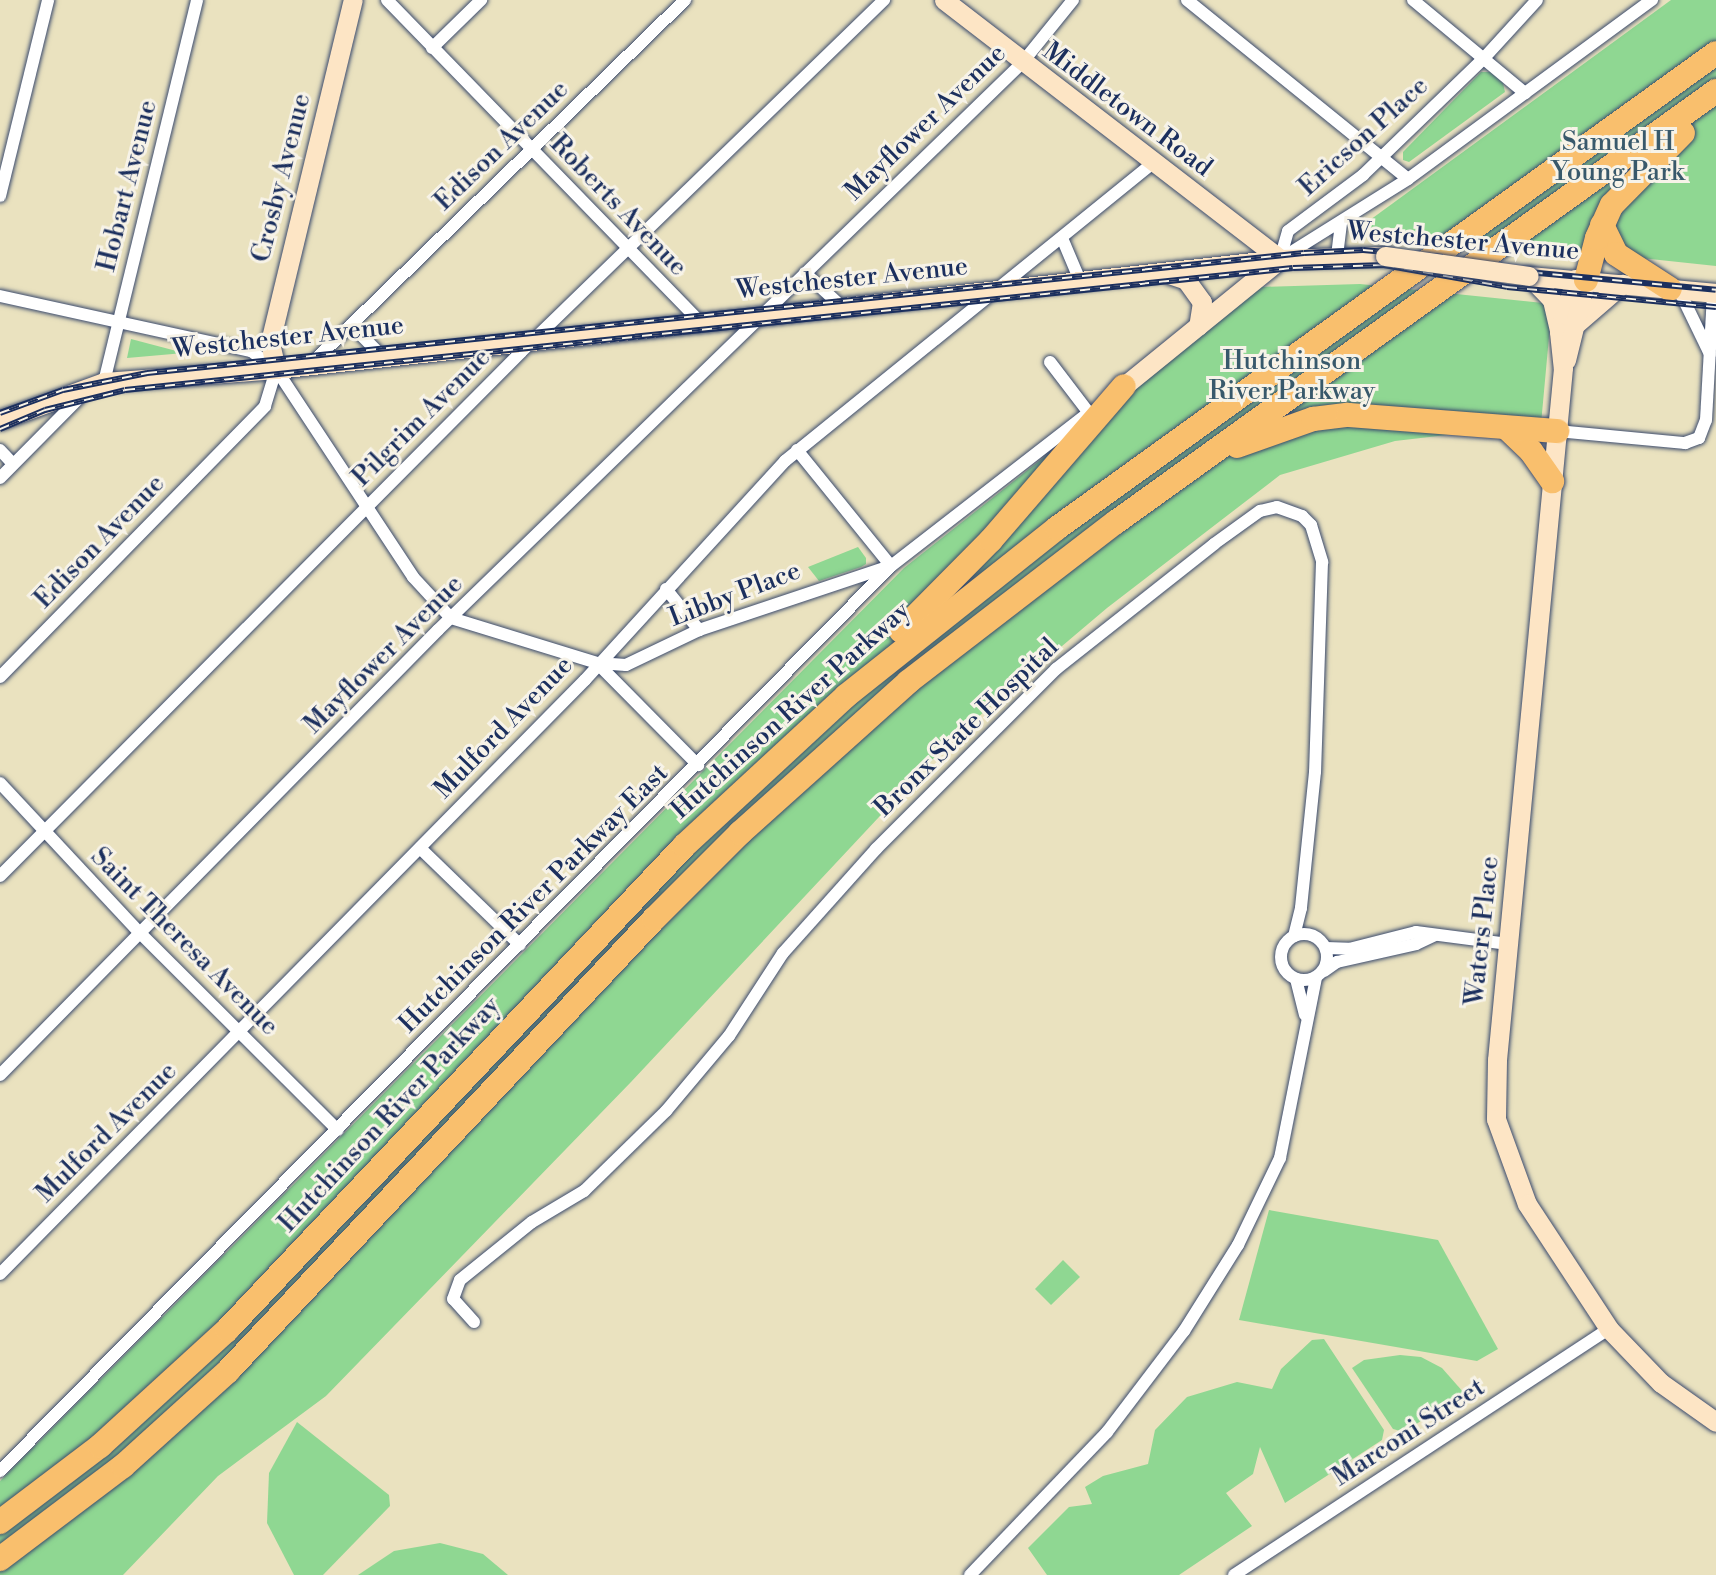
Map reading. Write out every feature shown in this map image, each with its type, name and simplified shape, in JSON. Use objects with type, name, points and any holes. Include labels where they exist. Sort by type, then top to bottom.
[{"type":"highway","name":"Hutchinson River Parkway","points":[[0,1522],[130,1420],[228,1330],[675,855],[778,757],[958,603],[1057,528],[1552,176],[1716,53]]},
{"type":"highway","points":[[0,1559],[123,1466],[235,1364],[654,919],[801,776],[946,651],[1213,453],[1716,91]]},
{"type":"highway","points":[[1581,280],[1602,225],[1617,199],[1716,100]]},
{"type":"highway","points":[[1602,225],[1616,254],[1674,290]]},
{"type":"highway","points":[[778,757],[851,676],[966,568],[1124,386]]},
{"type":"highway","points":[[1213,453],[1300,423],[1337,416],[1378,415],[1508,429],[1557,431]]},
{"type":"highway","points":[[1508,429],[1531,451],[1552,481]]},
{"type":"main road","name":"Crosby Avenue","points":[[276,369],[271,337],[353,0]]},
{"type":"main road","name":"Middletown Road","points":[[944,0],[1152,164],[1282,253]]},
{"type":"main road","name":"Westchester Avenue","points":[[0,420],[96,385],[276,369],[381,355],[765,314],[1169,274],[1282,253],[1385,256],[1529,276],[1714,293]]},
{"type":"main road","points":[[1124,386],[1282,253]]},
{"type":"main road","points":[[1169,274],[1186,280],[1202,302],[1198,326]]},
{"type":"main road","points":[[1529,276],[1552,300],[1559,332]]},
{"type":"main road","name":"Waters Place","points":[[1563,368],[1577,323],[1581,280]]},
{"type":"main road","name":"Waters Place","points":[[1581,280],[1559,332],[1563,368],[1507,944],[1496,1070],[1496,1119],[1527,1204],[1609,1329],[1661,1383],[1716,1422]]},
{"type":"main road","points":[[1577,323],[1622,284]]},
{"type":"street","points":[[0,196],[48,0]]},
{"type":"street","name":"Hobart Avenue","points":[[96,385],[117,324],[197,0]]},
{"type":"street","name":"Roberts Avenue","points":[[387,0],[700,322]]},
{"type":"street","points":[[432,48],[481,0]]},
{"type":"street","name":"Edison Avenue","points":[[311,365],[685,0]]},
{"type":"street","name":"Pilgrim Avenue","points":[[0,876],[535,339],[884,0]]},
{"type":"street","name":"Mayflower Avenue","points":[[0,1075],[451,618],[1021,63],[1073,0]]},
{"type":"street","points":[[1187,0],[1383,156],[1408,179],[1652,0]]},
{"type":"street","points":[[1413,0],[1485,57],[1525,93]]},
{"type":"street","name":"Ericson Place","points":[[1282,253],[1287,231],[1383,156],[1485,57],[1537,0]]},
{"type":"street","name":"Mulford Avenue","points":[[0,1274],[420,848],[797,450],[998,291],[1152,164]]},
{"type":"street","name":"Ericson Place","points":[[1282,253],[1341,223],[1408,179]]},
{"type":"street","name":"Ericson Place","points":[[1336,256],[1341,223]]},
{"type":"street","points":[[1062,238],[1081,283]]},
{"type":"street","points":[[805,273],[841,306]]},
{"type":"street","points":[[1674,290],[1712,357]]},
{"type":"street","points":[[1557,431],[1685,443],[1699,438],[1706,420],[1714,293]]},
{"type":"street","points":[[0,296],[117,324],[251,351],[276,369],[413,577],[451,618],[597,663],[698,765]]},
{"type":"street","points":[[351,325],[381,355]]},
{"type":"street","points":[[1051,362],[1089,413]]},
{"type":"street","name":"Edison Avenue","points":[[0,677],[265,406],[276,369]]},
{"type":"street","points":[[0,478],[96,385]]},
{"type":"street","name":"Hutchinson River Parkway East","points":[[5,1467],[891,566],[1124,386]]},
{"type":"street","points":[[0,450],[13,464]]},
{"type":"street","points":[[797,450],[891,566]]},
{"type":"street","name":"Bronx State Hospital","points":[[474,1322],[453,1299],[460,1280],[522,1230],[584,1191],[666,1111],[729,1036],[783,953],[876,849],[1056,669],[1214,544],[1260,511],[1277,507],[1302,516],[1311,525],[1322,562],[1315,772],[1301,908],[1294,936]]},
{"type":"street","name":"Libby Place","points":[[597,663],[626,665],[699,630],[823,586],[891,566]]},
{"type":"street","points":[[666,589],[699,630]]},
{"type":"street","name":"Saint Theresa Avenue","points":[[0,783],[140,933],[338,1130]]},
{"type":"street","points":[[420,848],[520,945]]},
{"type":"street","points":[[1301,908],[1315,937],[1326,948],[1349,949],[1416,932],[1507,944]]},
{"type":"street","points":[[1296,979],[1320,974],[1337,962],[1416,944],[1435,935]]},
{"type":"street","points":[[1305,1015],[1296,979],[1285,971],[1281,958],[1284,945],[1294,936],[1315,937]]},
{"type":"street","points":[[970,1575],[1101,1440],[1218,1278],[1280,1158],[1291,1119],[1305,1015],[1326,948]]},
{"type":"street","name":"Marconi Street","points":[[1234,1575],[1609,1329]]},
{"type":"street","points":[[0,1453],[5,1467]]},
{"type":"green space","name":"Samuel H Young Park","points":[[1671,0],[1716,0],[1716,266],[1359,228]]},
{"type":"green space","points":[[1481,72],[1490,72],[1503,83],[1505,92],[1409,162],[1403,160],[1403,152]]},
{"type":"green space","name":"Hutchinson River Parkway","points":[[1360,284],[1552,304],[1541,424],[1395,441],[1280,475],[1107,608],[952,739],[631,1082],[326,1396],[218,1476],[123,1575],[0,1575],[0,1481],[904,568],[1259,287]]},
{"type":"green space","points":[[131,339],[184,353],[127,358]]},
{"type":"green space","points":[[858,547],[866,558],[866,564],[861,567],[819,581],[808,567]]},
{"type":"green space","points":[[1269,1210],[1438,1240],[1498,1349],[1477,1361],[1239,1320]]},
{"type":"green space","points":[[1063,1260],[1080,1277],[1051,1305],[1035,1289]]},
{"type":"green space","points":[[1324,1339],[1384,1430],[1382,1440],[1285,1503],[1260,1447],[1253,1474],[1226,1493],[1252,1526],[1179,1575],[1047,1575],[1028,1548],[1069,1507],[1092,1504],[1085,1487],[1103,1476],[1148,1464],[1155,1430],[1187,1397],[1237,1382],[1272,1389],[1281,1369],[1312,1340]]},
{"type":"green space","points":[[1400,1355],[1421,1357],[1442,1368],[1464,1393],[1404,1432],[1393,1429],[1352,1368],[1364,1360]]},
{"type":"green space","points":[[297,1422],[389,1495],[390,1506],[323,1575],[294,1575],[267,1523],[269,1473]]},
{"type":"green space","points":[[440,1543],[483,1554],[508,1575],[358,1575],[394,1551]]},
{"type":"railway","points":[[0,413],[63,390],[147,373],[1304,253],[1363,250],[1443,257]]},
{"type":"railway","points":[[1433,263],[1716,290]]},
{"type":"railway","points":[[0,429],[45,410],[125,390],[1293,268],[1384,265],[1507,287],[1716,307]]}]
